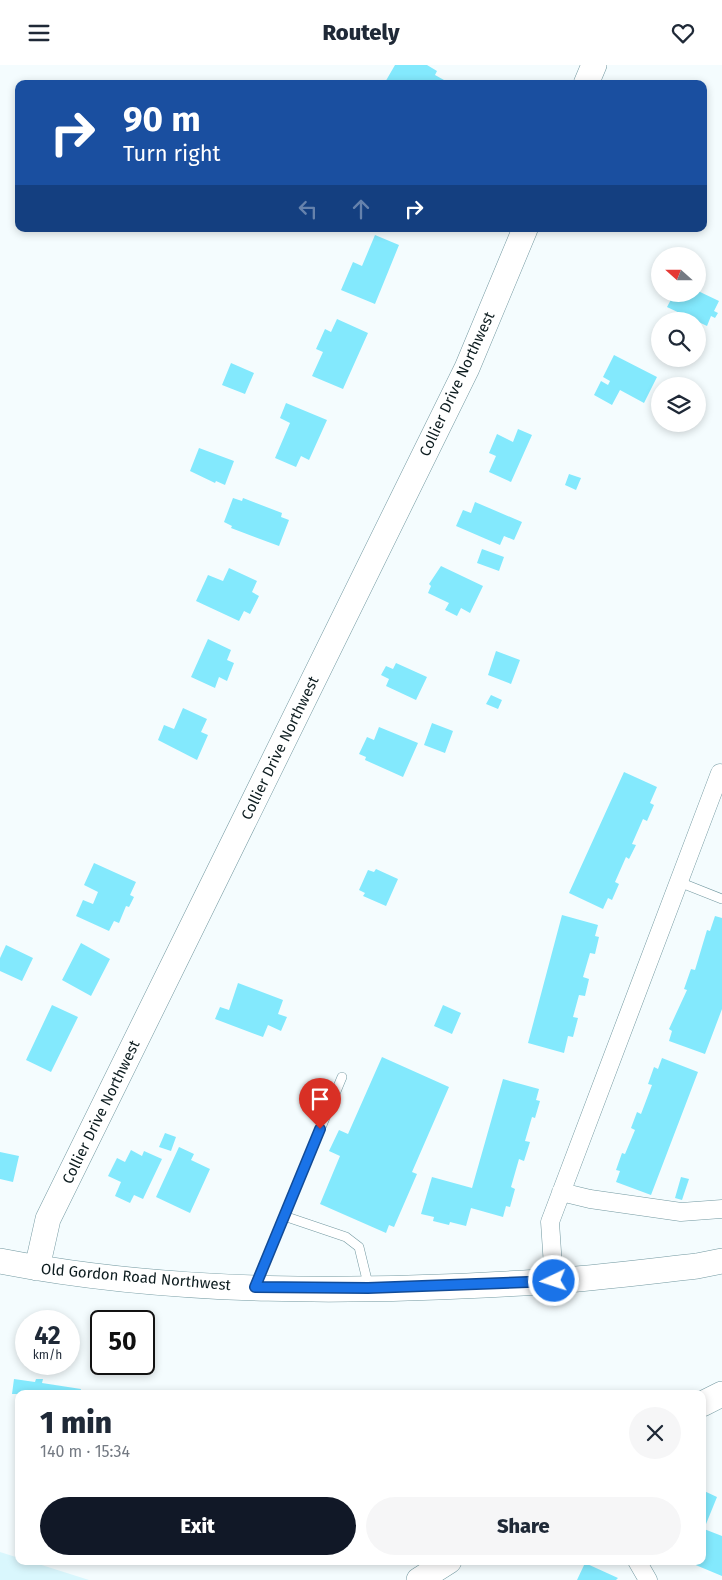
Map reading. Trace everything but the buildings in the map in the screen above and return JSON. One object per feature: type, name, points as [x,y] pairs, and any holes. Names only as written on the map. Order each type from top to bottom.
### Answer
[{"type":"main road","points":[[588,80],[594,65]]},
{"type":"main road","name":"Collier Drive Northwest","points":[[37,1268],[48,1219],[467,368],[524,232]]},
{"type":"main road","name":"Old Gordon Road Northwest","points":[[0,1261],[37,1268],[150,1281],[255,1287],[368,1288],[554,1281],[697,1266],[722,1261]]},
{"type":"main road","points":[[706,1402],[722,1394]]},
{"type":"main road","points":[[419,1580],[443,1565]]},
{"type":"street","points":[[554,1281],[550,1222],[720,773]]},
{"type":"street","points":[[561,1192],[590,1199],[681,1212],[722,1209]]},
{"type":"street","points":[[639,1565],[648,1580]]},
{"type":"lane","points":[[679,882],[722,899]]},
{"type":"lane","points":[[255,1287],[342,1077]]},
{"type":"lane","points":[[284,1216],[346,1237],[359,1247],[368,1288]]},
{"type":"shaded area","points":[[0,1552],[15,1557],[15,1565],[42,1565],[89,1580],[0,1580]]},
{"type":"route","points":[[320,1129],[255,1287],[368,1288],[554,1281]]}]
